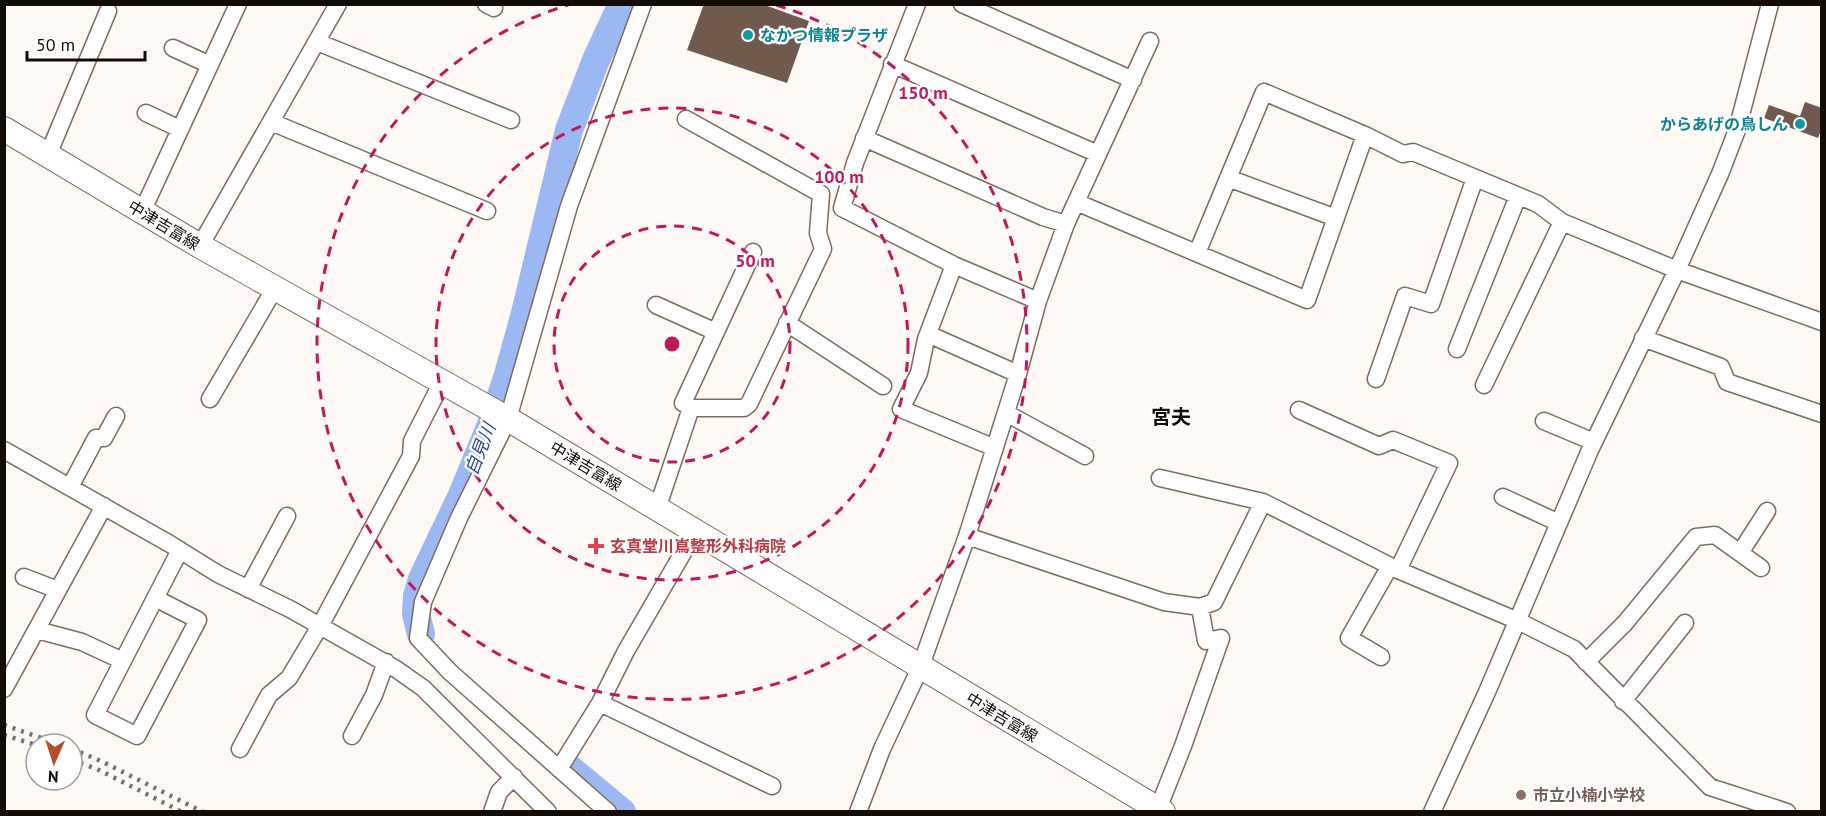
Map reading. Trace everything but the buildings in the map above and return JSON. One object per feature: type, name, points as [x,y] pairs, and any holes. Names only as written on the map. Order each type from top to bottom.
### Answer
[{"type":"main road","name":"中津吉富線","points":[[4,129],[200,246],[508,419],[1160,810]]},
{"type":"street","points":[[142,212],[238,4]]},
{"type":"street","points":[[200,246],[338,4]]},
{"type":"street","points":[[608,812],[459,680],[418,638],[423,602],[459,518],[508,419],[568,206],[643,4]]},
{"type":"street","points":[[917,4],[864,138],[842,208],[954,265],[1038,301]]},
{"type":"street","points":[[962,4],[1133,80]]},
{"type":"street","points":[[1432,812],[1518,621],[1594,442],[1677,270],[1720,174],[1737,130],[1770,4]]},
{"type":"street","points":[[48,155],[108,11]]},
{"type":"street","points":[[858,812],[882,749],[920,668],[967,536],[1018,374],[1038,301],[1066,224],[1150,41]]},
{"type":"street","points":[[317,42],[511,120]]},
{"type":"street","points":[[173,48],[210,65]]},
{"type":"street","points":[[892,64],[1098,154]]},
{"type":"street","points":[[1197,254],[1264,92],[1365,135],[1403,154],[1413,152],[1538,204],[1562,222],[1677,270],[1821,322]]},
{"type":"street","points":[[146,113],[180,129]]},
{"type":"street","points":[[686,119],[821,194],[818,232],[823,249],[749,404],[744,408],[691,408],[683,403],[753,252]]},
{"type":"street","points":[[271,122],[487,211]]},
{"type":"street","points":[[1076,202],[1307,300],[1365,135]]},
{"type":"street","points":[[864,138],[1042,217],[1066,224]]},
{"type":"street","points":[[1228,178],[1336,218]]},
{"type":"street","points":[[1376,380],[1405,296],[1431,304],[1475,178]]},
{"type":"street","points":[[1457,348],[1518,196]]},
{"type":"street","points":[[1484,385],[1562,222]]},
{"type":"street","points":[[954,265],[928,334],[919,373],[901,409],[995,448]]},
{"type":"street","points":[[210,399],[275,288]]},
{"type":"street","points":[[657,305],[716,332]]},
{"type":"street","points":[[788,323],[883,386]]},
{"type":"street","points":[[928,334],[1018,374]]},
{"type":"street","points":[[1643,338],[1720,367],[1727,382],[1821,414]]},
{"type":"street","points":[[240,749],[269,695],[289,678],[321,626],[411,456],[412,441],[442,382]]},
{"type":"street","points":[[657,509],[691,408]]},
{"type":"street","points":[[1299,410],[1379,446],[1393,440],[1449,463],[1394,568],[1349,638],[1381,657]]},
{"type":"street","points":[[1006,413],[1085,456]]},
{"type":"street","points":[[70,486],[96,438],[104,438],[116,416]]},
{"type":"street","points":[[1544,421],[1594,442]]},
{"type":"street","points":[[4,450],[70,486],[218,574],[321,626],[386,663],[423,688],[548,812]]},
{"type":"street","points":[[1160,478],[1263,502],[1394,568],[1518,621],[1574,649],[1710,787],[1787,812]]},
{"type":"street","points":[[1503,497],[1559,523]]},
{"type":"street","points":[[967,536],[1164,602],[1200,607],[1214,602],[1263,502]]},
{"type":"street","points":[[4,689],[104,506]]},
{"type":"street","points":[[1740,553],[1767,511]]},
{"type":"street","points":[[248,589],[287,516]]},
{"type":"street","points":[[559,769],[600,703],[626,651],[695,532]]},
{"type":"street","points":[[1586,662],[1625,623],[1696,537],[1715,535],[1761,568]]},
{"type":"street","points":[[155,598],[198,620],[137,736],[95,715],[155,598],[180,550]]},
{"type":"street","points":[[24,577],[58,590]]},
{"type":"street","points":[[1160,810],[1221,638],[1206,641],[1200,607]]},
{"type":"street","points":[[1623,700],[1685,623]]},
{"type":"street","points":[[37,630],[82,642],[123,661]]},
{"type":"street","points":[[352,736],[374,696],[386,663]]},
{"type":"street","points":[[600,703],[772,786]]},
{"type":"street","points":[[492,812],[499,792],[514,777]]},
{"type":"waterway","name":"自見川","points":[[421,634],[416,614],[417,596],[422,579],[462,495],[490,427],[507,378],[525,313],[569,130],[596,60],[622,4]]},
{"type":"waterway","name":"自見川","points":[[570,769],[622,812]]},
{"type":"railway","points":[[4,725],[24,732]]},
{"type":"railway","points":[[4,735],[24,741]]},
{"type":"railway","points":[[84,754],[203,812]]},
{"type":"railway","points":[[84,764],[182,812]]},
{"type":"place","name":"なかつ情報プラザ","points":[[748,35]]},
{"type":"place","name":"からあげの鳥しん","points":[[1800,124]]},
{"type":"place","name":"玄真堂川嶌整形外科病院","points":[[596,546]]},
{"type":"place","name":"市立小楠小学校","points":[[1521,795]]},
{"type":"district","name":"宮夫","points":[[1171,417]]}]
